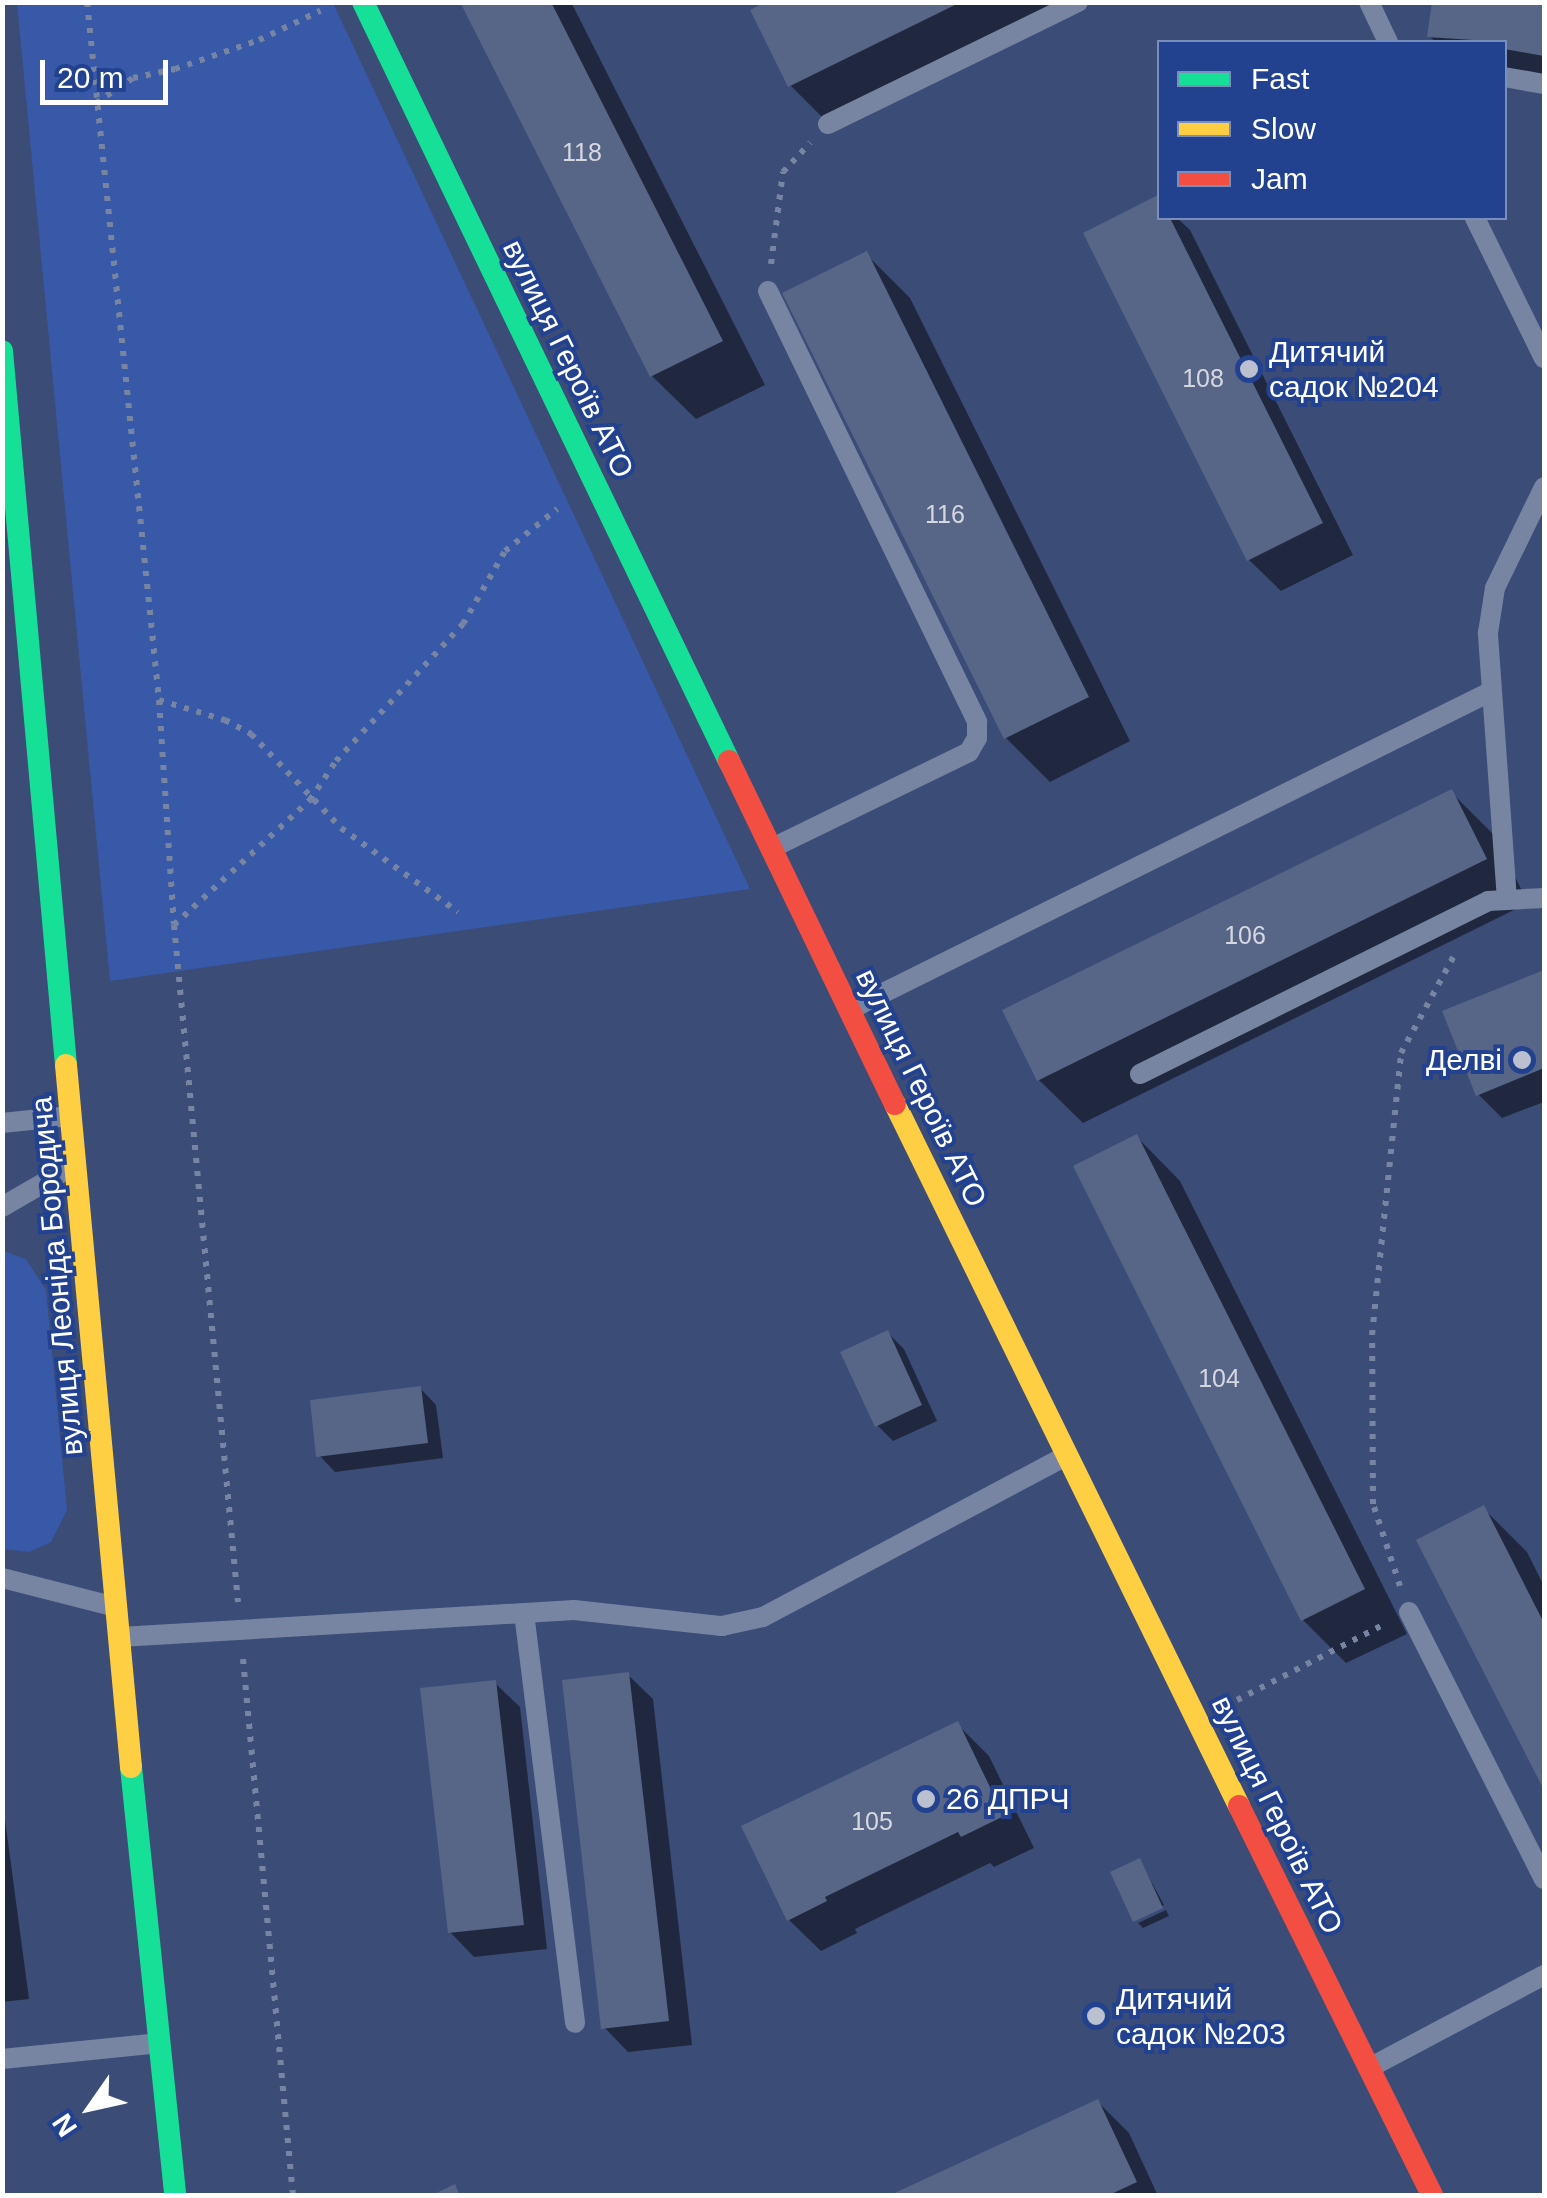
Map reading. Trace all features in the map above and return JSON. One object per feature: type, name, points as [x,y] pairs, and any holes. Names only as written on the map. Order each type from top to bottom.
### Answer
[{"type":"street","name":"вулиця Героїв АТО","points":[[362,2],[1065,1456],[1433,2196]]},
{"type":"street","name":"вулиця Леоніда Бородича","points":[[2,351],[14,580],[74,1116],[114,1606],[175,2196]]},
{"type":"lane","points":[[828,124],[1078,2]]},
{"type":"lane","points":[[1369,2],[1387,40]]},
{"type":"lane","points":[[1507,78],[1544,84]]},
{"type":"lane","points":[[1475,220],[1544,358]]},
{"type":"lane","points":[[768,291],[977,722],[976,738],[969,752],[772,848]]},
{"type":"lane","points":[[1507,900],[1488,633],[1495,588],[1544,487]]},
{"type":"lane","points":[[850,1010],[1490,692]]},
{"type":"lane","points":[[1140,1074],[1488,902],[1544,898]]},
{"type":"lane","points":[[2,1124],[74,1116]]},
{"type":"lane","points":[[2,1207],[78,1163]]},
{"type":"lane","points":[[118,1637],[574,1610],[722,1626],[763,1617],[1065,1456]]},
{"type":"lane","points":[[2,1578],[114,1606]]},
{"type":"lane","points":[[1409,1612],[1544,1879]]},
{"type":"lane","points":[[524,1613],[575,2024]]},
{"type":"lane","points":[[1370,2068],[1544,1975]]},
{"type":"lane","points":[[2,2059],[162,2043]]},
{"type":"path","points":[[87,2],[159,700],[174,925],[293,2196]]},
{"type":"path","points":[[96,103],[132,78],[174,69],[259,40],[327,8]]},
{"type":"path","points":[[768,291],[783,172],[828,124]]},
{"type":"path","points":[[174,925],[310,800],[336,761],[464,624],[504,551],[595,483]]},
{"type":"path","points":[[159,700],[225,720],[251,734],[310,800],[341,828],[458,912]]},
{"type":"path","points":[[1197,1720],[1409,1612],[1373,1504],[1372,1335],[1401,1052],[1458,948]]},
{"type":"shaded area","points":[[17,3],[333,3],[750,889],[110,981]]},
{"type":"shaded area","points":[[3,1251],[26,1259],[46,1290],[67,1510],[51,1542],[29,1552],[3,1549]]},
{"type":"building","points":[[460,2],[551,2],[723,341],[650,377]]},
{"type":"building","points":[[765,2],[961,2],[788,87],[750,10]]},
{"type":"building","points":[[1432,2],[1544,2],[1544,56],[1507,50],[1507,40],[1427,37]]},
{"type":"building","points":[[1157,196],[1157,220],[1171,220],[1323,523],[1247,561],[1083,233]]},
{"type":"building","points":[[867,251],[1089,697],[1004,739],[782,293]]},
{"type":"building","points":[[1452,789],[1487,859],[1037,1081],[1002,1010]]},
{"type":"building","points":[[1544,970],[1544,1068],[1476,1096],[1442,1011]]},
{"type":"building","points":[[1137,1134],[1365,1589],[1301,1621],[1073,1166]]},
{"type":"building","points":[[888,1330],[922,1405],[875,1427],[840,1352]]},
{"type":"building","points":[[421,1386],[428,1443],[316,1457],[310,1400]]},
{"type":"building","points":[[1484,1505],[1544,1623],[1544,1790],[1416,1540]]},
{"type":"building","points":[[629,1672],[669,2021],[601,2029],[562,1680]]},
{"type":"building","points":[[496,1680],[524,1925],[448,1933],[420,1688]]},
{"type":"building","points":[[958,1721],[1004,1816],[961,1837],[958,1832],[825,1897],[827,1901],[787,1921],[741,1826]]},
{"type":"building","points":[[1140,1858],[1163,1908],[1133,1922],[1110,1872]]},
{"type":"building","points":[[1098,2099],[1137,2182],[1107,2196],[888,2196]]},
{"type":"building","points":[[455,2184],[460,2196],[430,2196]]},
{"type":"traffic: fast","points":[[363,2],[729,761]]},
{"type":"traffic: fast","points":[[2,351],[66,1065]]},
{"type":"traffic: fast","points":[[131,1767],[175,2196]]},
{"type":"traffic: slow","points":[[66,1065],[131,1767]]},
{"type":"traffic: slow","points":[[895,1104],[1239,1806]]},
{"type":"traffic: jam","points":[[729,761],[895,1104]]},
{"type":"traffic: jam","points":[[1239,1806],[1433,2196]]},
{"type":"place","name":"Дитячий садок №204","points":[[1249,369]]},
{"type":"place","name":"Делві","points":[[1522,1060]]},
{"type":"place","name":"26 ДПРЧ","points":[[926,1799]]},
{"type":"place","name":"Дитячий садок №203","points":[[1096,2016]]}]
